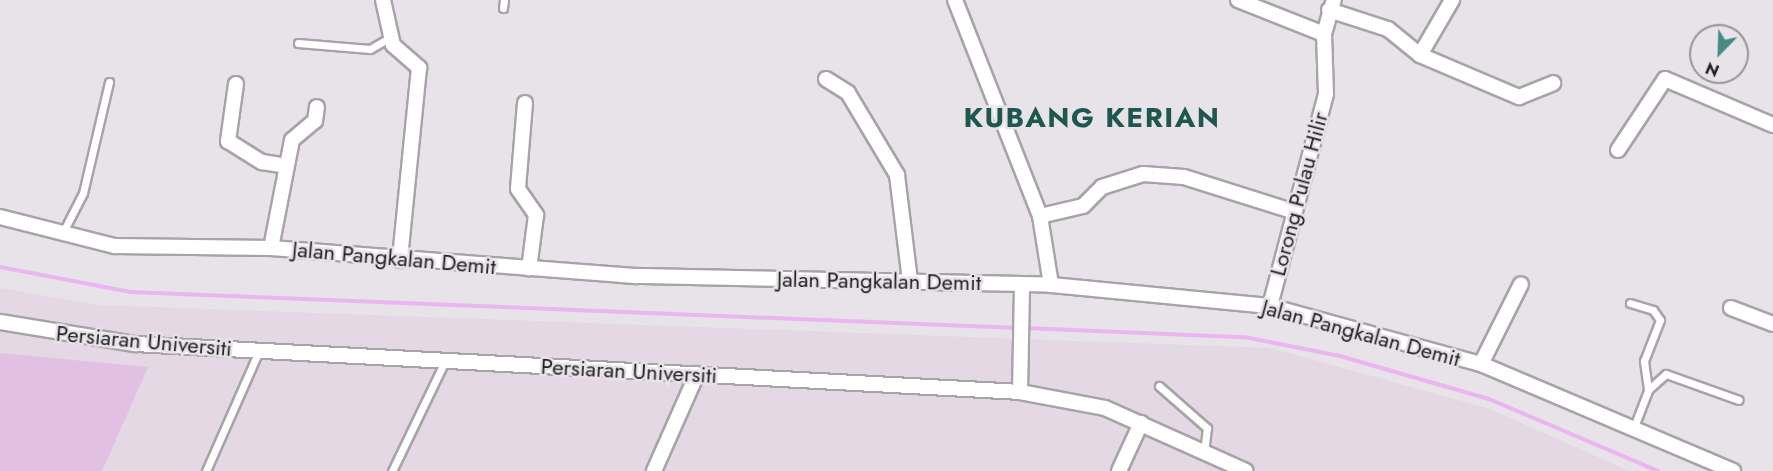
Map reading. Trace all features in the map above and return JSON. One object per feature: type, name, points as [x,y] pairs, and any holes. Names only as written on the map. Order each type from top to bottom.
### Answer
[{"type":"street","points":[[383,0],[390,38],[419,68],[400,260]]},
{"type":"street","points":[[1238,0],[1324,34]]},
{"type":"street","points":[[1420,55],[1452,0]]},
{"type":"street","points":[[960,1],[1040,216],[1052,285]]},
{"type":"street","name":"Lorong Pulau Hilir","points":[[1270,306],[1326,94],[1324,34],[1332,5],[1388,29],[1420,55],[1519,97],[1552,83]]},
{"type":"street","points":[[1618,150],[1665,78],[1773,125]]},
{"type":"street","points":[[826,79],[853,100],[897,176],[910,281]]},
{"type":"street","points":[[236,84],[228,141],[262,162],[286,166]]},
{"type":"street","points":[[525,104],[518,189],[536,215],[529,268]]},
{"type":"street","points":[[272,248],[286,166],[294,135],[311,125],[317,107]]},
{"type":"street","points":[[1040,216],[1083,206],[1101,187],[1143,174],[1184,177],[1295,212]]},
{"type":"street","name":"Jalan Pangkalan Demit","points":[[0,217],[115,246],[272,248],[400,260],[529,268],[1052,285],[1270,306],[1481,364],[1634,427],[1733,471]]},
{"type":"street","points":[[1481,364],[1521,284]]},
{"type":"street","points":[[1020,392],[1022,285]]},
{"type":"street","points":[[1731,308],[1773,324]]},
{"type":"street","name":"Persiaran Universiti","points":[[0,322],[135,344],[1020,392],[1078,401],[1141,423],[1246,471]]},
{"type":"street","points":[[654,471],[697,374]]},
{"type":"street","points":[[1119,471],[1141,423]]},
{"type":"lane","points":[[298,43],[370,49],[390,38]]},
{"type":"lane","points":[[62,234],[83,193],[109,82]]},
{"type":"lane","points":[[1630,303],[1653,310],[1660,320],[1644,361],[1648,390]]},
{"type":"lane","points":[[206,471],[259,351]]},
{"type":"lane","points":[[392,471],[445,361]]},
{"type":"lane","points":[[1634,427],[1648,390],[1666,374],[1739,400]]},
{"type":"lane","points":[[1159,386],[1207,428],[1204,452]]},
{"type":"shaded area","points":[[0,288],[99,305],[1271,348],[1490,409],[1629,471],[0,471]]},
{"type":"shaded area","points":[[0,353],[148,367],[102,471],[0,471]]},
{"type":"waterway","points":[[0,267],[131,292],[1018,328]]},
{"type":"waterway","points":[[1025,328],[1244,337],[1340,356],[1489,399],[1658,471]]},
{"type":"district","name":"KUBANG KERIAN","points":[[1092,118]]}]
